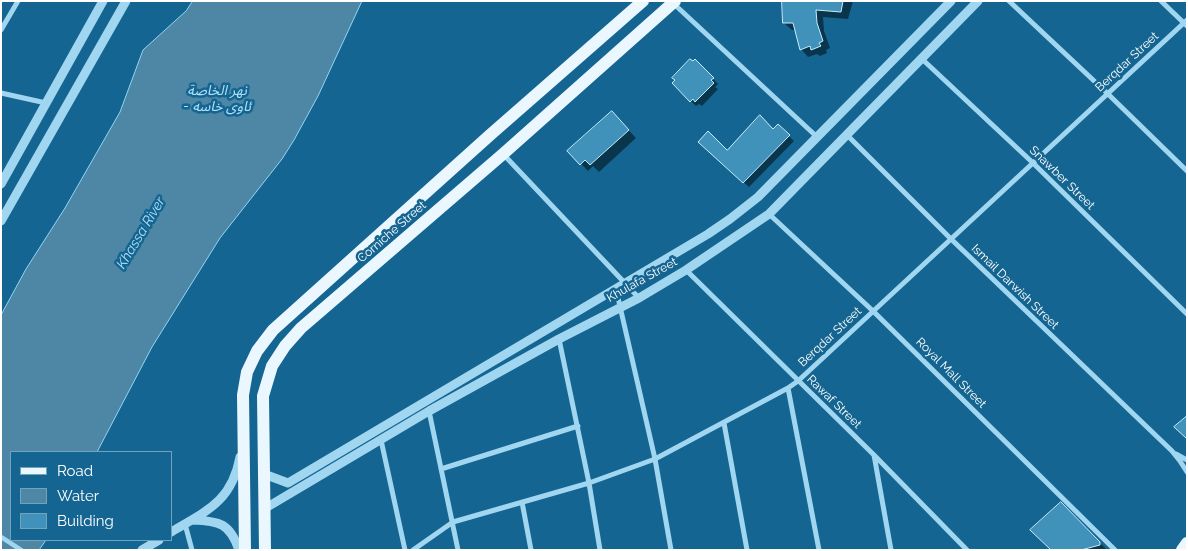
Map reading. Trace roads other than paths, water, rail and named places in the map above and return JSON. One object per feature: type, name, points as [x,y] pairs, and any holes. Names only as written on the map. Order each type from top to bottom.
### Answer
[{"type":"main road","name":"Corniche Street","points":[[245,550],[243,394],[247,372],[258,351],[273,330],[643,1]]},
{"type":"main road","name":"Corniche Street","points":[[265,550],[263,396],[272,366],[285,346],[301,328],[503,154],[674,2]]},
{"type":"main road","points":[[342,268],[355,282]]},
{"type":"street","points":[[1,30],[18,1]]},
{"type":"street","points":[[1,184],[103,1]]},
{"type":"street","points":[[1,221],[126,1]]},
{"type":"street","points":[[264,474],[288,483],[730,220],[758,196],[951,1]]},
{"type":"street","name":"Khulafa Street","points":[[264,510],[429,411],[559,338],[639,298],[686,270],[768,214],[978,1]]},
{"type":"street","points":[[1009,1],[1187,171]]},
{"type":"street","points":[[1161,1],[1186,23]]},
{"type":"street","points":[[674,2],[816,136]]},
{"type":"street","name":"Berqdar Street","points":[[413,550],[453,522],[589,483],[655,459],[788,388],[798,381],[1032,162],[1186,23]]},
{"type":"street","name":"Snawber Street","points":[[922,59],[1032,162],[1187,314]]},
{"type":"street","points":[[1,94],[46,103]]},
{"type":"street","name":"Ismail Darwish Street","points":[[847,134],[950,238],[1172,452],[1187,472]]},
{"type":"street","points":[[503,154],[639,298]]},
{"type":"street","name":"Royal Mall Street","points":[[768,214],[873,311],[1115,550]]},
{"type":"street","name":"Rawaf Street","points":[[686,270],[874,455],[967,550]]},
{"type":"street","points":[[616,289],[655,459],[671,550]]},
{"type":"street","points":[[559,338],[578,426],[600,550]]},
{"type":"street","points":[[788,388],[819,550]]},
{"type":"street","points":[[429,411],[458,550]]},
{"type":"street","points":[[724,423],[747,550]]},
{"type":"street","points":[[441,469],[578,426]]},
{"type":"street","points":[[172,531],[218,502],[229,488],[236,474],[243,439]]},
{"type":"street","points":[[381,440],[405,550]]},
{"type":"street","name":"Ismail Darwish Street","points":[[1172,452],[1187,460]]},
{"type":"street","points":[[874,455],[891,550]]},
{"type":"street","points":[[522,502],[530,550]]},
{"type":"street","points":[[189,522],[211,520],[221,524],[234,536],[239,550]]},
{"type":"street","points":[[189,522],[192,550]]},
{"type":"street","points":[[1,537],[21,550]]},
{"type":"street","points":[[142,550],[157,541]]},
{"type":"water","name":"نهر الخاصة - ئاوی خاسە","points":[[193,1],[362,1],[318,96],[294,140],[282,159],[220,238],[152,347],[98,451],[10,451],[10,541],[45,541],[39,550],[1,550],[1,315],[26,269],[65,208],[120,112],[143,50],[186,11]]},
{"type":"water label","name":"Khassa River","points":[[141,233]]}]
